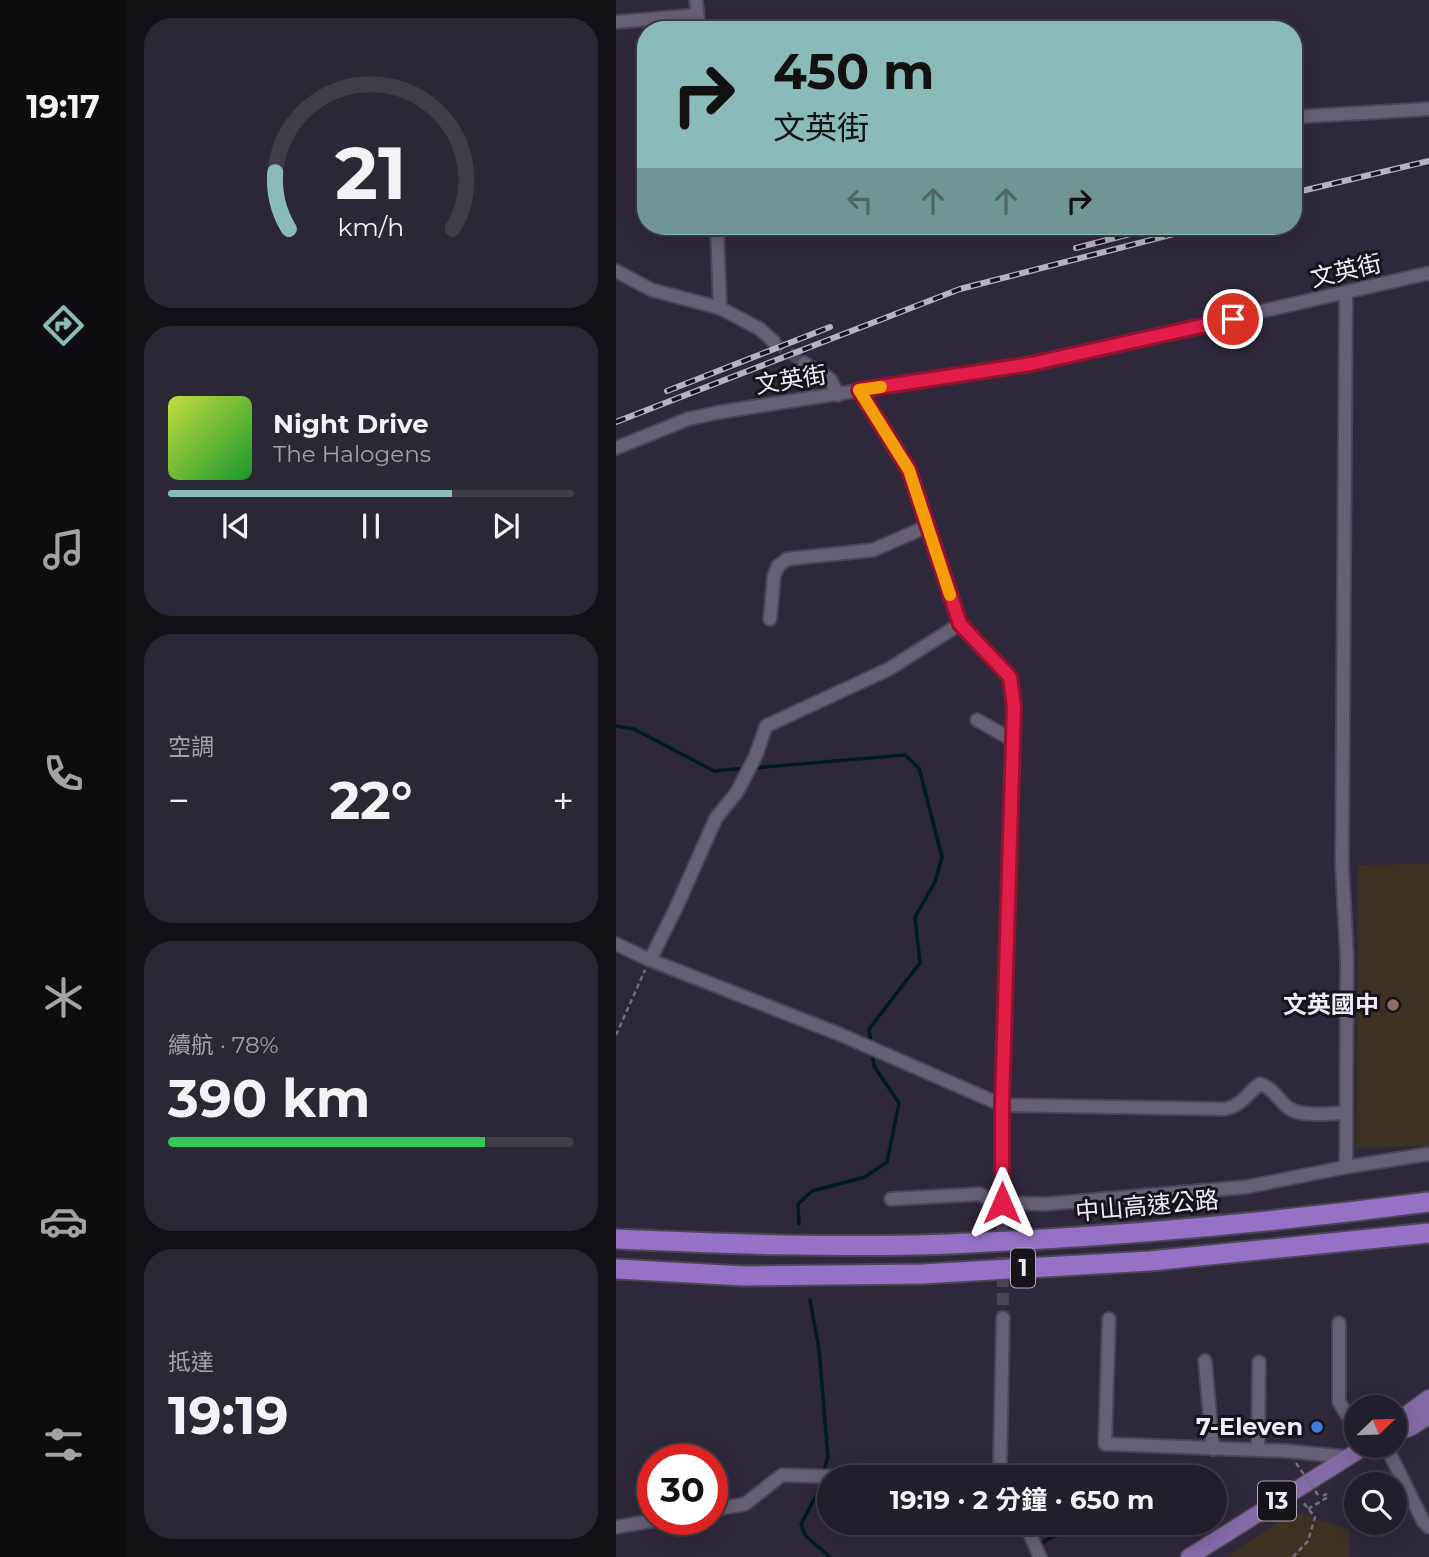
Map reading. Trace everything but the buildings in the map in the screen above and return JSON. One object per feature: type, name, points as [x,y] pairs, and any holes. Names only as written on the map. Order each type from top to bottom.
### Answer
[{"type":"highway","name":"中山高速公路","points":[[616,1239],[746,1244],[947,1244],[1148,1232],[1429,1202]]},
{"type":"highway","name":"1","points":[[616,1269],[744,1276],[922,1274],[1150,1261],[1429,1233]]},
{"type":"main road","points":[[1407,1414],[1429,1398]]},
{"type":"main road","points":[[1407,1429],[1429,1416]]},
{"type":"main road","name":"13","points":[[1189,1557],[1209,1550],[1294,1490],[1345,1458]]},
{"type":"street","points":[[696,0],[698,21]]},
{"type":"street","points":[[616,22],[697,15]]},
{"type":"street","points":[[1302,116],[1429,109]]},
{"type":"street","points":[[717,235],[719,308]]},
{"type":"street","points":[[616,271],[652,290],[719,308],[760,329],[775,342]]},
{"type":"street","name":"文英街","points":[[616,448],[688,419],[1031,364],[1429,273]]},
{"type":"street","points":[[1346,292],[1342,866],[1347,958],[1346,1167]]},
{"type":"street","points":[[804,363],[830,379],[838,395]]},
{"type":"street","points":[[859,390],[909,470],[960,624],[1010,677],[1014,706],[1002,1105],[1002,1203]]},
{"type":"street","points":[[770,619],[774,576],[778,566],[787,559],[873,550],[926,527]]},
{"type":"street","points":[[650,960],[716,818],[737,792],[750,768],[766,726],[889,669],[960,624]]},
{"type":"street","points":[[977,720],[1013,740]]},
{"type":"street","points":[[616,944],[871,1048],[1002,1105],[1225,1110],[1238,1106],[1248,1093],[1260,1084],[1269,1086],[1290,1108],[1301,1112],[1346,1113]]},
{"type":"street","points":[[891,1199],[980,1194],[991,1201],[1002,1203],[1045,1204],[1246,1187],[1429,1154]]},
{"type":"street","points":[[1000,1465],[1003,1318]]},
{"type":"street","points":[[1109,1319],[1105,1444],[1258,1450],[1344,1457]]},
{"type":"street","points":[[1339,1323],[1339,1402],[1344,1410]]},
{"type":"street","points":[[1205,1361],[1213,1449]]},
{"type":"street","points":[[1258,1450],[1259,1362]]},
{"type":"street","points":[[1392,1458],[1423,1521],[1429,1527]]},
{"type":"street","points":[[728,1507],[745,1504],[782,1475],[817,1476]]},
{"type":"street","points":[[616,1527],[637,1523]]},
{"type":"street","points":[[1031,1535],[1038,1552]]},
{"type":"path","points":[[616,1035],[650,960]]},
{"type":"path","points":[[1296,1463],[1320,1498],[1326,1494],[1328,1497],[1308,1509]]},
{"type":"path","points":[[1293,1557],[1308,1541],[1315,1517],[1294,1490]]},
{"type":"shaded area","name":"文英國中","points":[[1429,864],[1429,1146],[1356,1148],[1358,865]]},
{"type":"shaded area","points":[[1294,1512],[1344,1527],[1344,1535],[1349,1535],[1350,1557],[1226,1557]]},
{"type":"waterway","points":[[616,726],[634,729],[714,771],[746,768]]},
{"type":"waterway","points":[[754,768],[905,755],[919,768],[942,857],[935,882],[915,917],[920,963],[869,1029],[871,1045]]},
{"type":"waterway","points":[[799,1224],[798,1204],[812,1191],[865,1177],[887,1162],[899,1103],[874,1066],[872,1052]]},
{"type":"waterway","points":[[810,1300],[819,1349],[828,1457],[826,1465]]},
{"type":"waterway","points":[[817,1494],[801,1524],[805,1535],[830,1557]]},
{"type":"waterway","points":[[1040,1546],[1058,1535]]},
{"type":"tunnel","points":[[774,342],[804,363]]},
{"type":"tunnel","points":[[1002,1203],[1003,1318]]},
{"type":"railway","points":[[1302,191],[1429,161]]},
{"type":"railway","points":[[1076,248],[1126,235]]},
{"type":"railway","points":[[616,422],[960,289],[1170,235]]},
{"type":"railway","points":[[667,391],[830,327]]},
{"type":"slow traffic","points":[[881,387],[859,390],[909,470],[950,595]]},
{"type":"place","name":"文英國中","points":[[1393,1005]]},
{"type":"place","name":"7-Eleven","points":[[1317,1427]]},
{"type":"route","points":[[1002,1203],[1002,1105],[1014,706],[1010,677],[960,624],[909,470],[859,390],[1031,364],[1233,319]]}]
